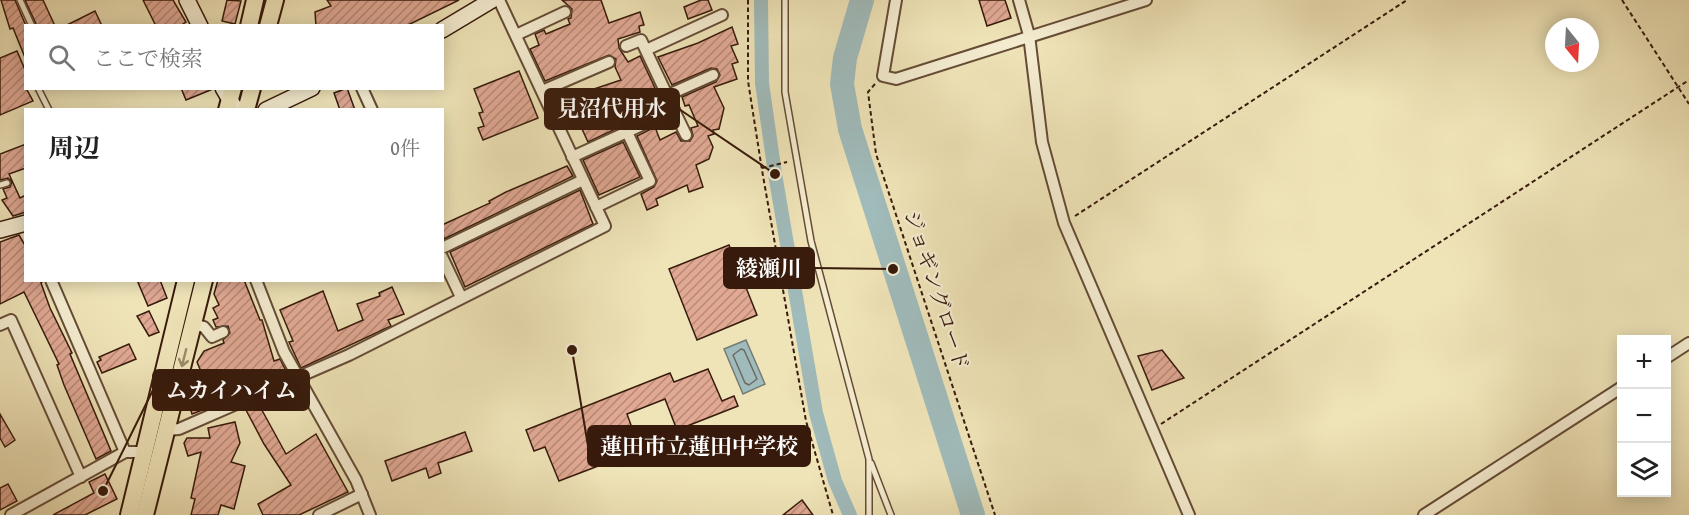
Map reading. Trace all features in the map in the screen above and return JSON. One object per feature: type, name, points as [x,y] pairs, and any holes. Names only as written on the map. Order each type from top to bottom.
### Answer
[{"type":"main road","points":[[187,0],[197,24]]},
{"type":"main road","points":[[249,24],[255,0]]},
{"type":"main road","points":[[269,24],[275,0]]},
{"type":"main road","points":[[444,29],[492,0]]},
{"type":"main road","points":[[247,108],[251,90]]},
{"type":"main road","points":[[271,108],[308,90]]},
{"type":"main road","points":[[0,230],[24,224]]},
{"type":"main road","points":[[129,515],[186,282]]},
{"type":"main road","points":[[146,515],[204,282]]},
{"type":"street","points":[[166,430],[179,429],[349,355],[460,297],[605,226],[499,0]]},
{"type":"street","points":[[896,0],[883,76],[896,79],[1029,35],[1146,0]]},
{"type":"street","points":[[1018,0],[1029,35],[1042,142],[1064,223],[1188,515]]},
{"type":"street","points":[[516,35],[565,12]]},
{"type":"street","points":[[646,50],[722,15]]},
{"type":"street","points":[[626,46],[641,40],[686,135]]},
{"type":"street","points":[[542,92],[609,62]]},
{"type":"street","points":[[668,95],[713,75]]},
{"type":"street","points":[[363,90],[371,108]]},
{"type":"street","points":[[572,157],[674,110]]},
{"type":"street","points":[[596,207],[650,181],[627,132]]},
{"type":"street","points":[[444,247],[583,180]]},
{"type":"street","points":[[444,261],[460,297]]},
{"type":"street","points":[[52,282],[125,452]]},
{"type":"street","points":[[257,282],[276,333],[297,378],[362,494],[370,515]]},
{"type":"street","points":[[0,325],[11,320],[81,477]]},
{"type":"street","points":[[193,324],[204,327],[212,337],[222,332]]},
{"type":"street","points":[[1671,355],[1689,343]]},
{"type":"street","points":[[1424,515],[1619,389]]},
{"type":"street","points":[[11,515],[125,452],[144,452]]},
{"type":"street","points":[[319,515],[362,494]]},
{"type":"lane","points":[[20,0],[31,24]]},
{"type":"lane","points":[[784,0],[785,92],[812,241],[869,459],[891,515]]},
{"type":"lane","points":[[39,90],[48,108]]},
{"type":"lane","points":[[0,185],[7,183]]},
{"type":"lane","points":[[869,459],[869,515]]},
{"type":"path","points":[[748,0],[748,81],[806,421],[833,515]]},
{"type":"path","points":[[1064,223],[1407,0]]},
{"type":"path","points":[[1622,0],[1689,104]]},
{"type":"path","name":"ジョギングロード","points":[[883,76],[868,92],[876,154],[995,515]]},
{"type":"path","points":[[1151,430],[1689,80]]},
{"type":"path","points":[[763,167],[786,163]]},
{"type":"water","points":[[746,340],[765,384],[743,394],[724,349]]},
{"type":"building","points":[[1,0],[15,0],[25,24],[24,55],[13,28],[10,29]]},
{"type":"building","points":[[25,0],[43,0],[54,24],[36,24]]},
{"type":"building","points":[[143,0],[173,0],[186,22],[183,24],[155,24]]},
{"type":"building","points":[[227,0],[241,1],[235,24],[222,21]]},
{"type":"building","points":[[327,0],[459,0],[410,24],[316,24],[315,12],[331,6]]},
{"type":"building","points":[[562,0],[601,0],[609,23],[640,12],[644,25],[639,26],[640,32],[618,39],[619,48],[628,62],[640,56],[655,88],[649,90],[658,109],[588,142],[576,116],[564,120],[555,102],[621,80],[615,67],[616,59],[609,55],[545,81],[530,49],[539,45],[535,34],[544,30],[546,34],[570,24],[568,19],[571,18],[572,9]]},
{"type":"building","points":[[701,0],[708,0],[712,10],[688,19],[684,7]]},
{"type":"building","points":[[979,0],[1005,0],[1011,18],[987,26]]},
{"type":"building","points":[[95,11],[101,24],[69,24]]},
{"type":"building","points":[[732,27],[738,44],[731,46],[738,62],[732,64],[737,79],[714,87],[724,108],[719,129],[713,130],[714,134],[708,136],[713,147],[709,159],[696,165],[703,187],[689,192],[687,185],[656,199],[658,205],[647,210],[641,194],[654,187],[657,181],[637,136],[655,127],[660,140],[676,132],[681,141],[690,141],[693,136],[691,128],[698,126],[689,105],[685,106],[682,97],[716,82],[720,75],[717,69],[711,68],[672,85],[658,57],[698,43]]},
{"type":"building","points":[[17,51],[24,67],[24,90],[27,90],[33,101],[0,115],[0,58]]},
{"type":"building","points":[[519,71],[538,118],[483,140],[478,128],[484,126],[479,113],[483,112],[474,89]]},
{"type":"building","points":[[182,90],[211,90],[186,100]]},
{"type":"building","points":[[348,90],[354,108],[339,108],[334,93]]},
{"type":"building","points":[[623,142],[640,177],[599,195],[583,160]]},
{"type":"building","points":[[24,145],[24,169],[9,174],[20,198],[24,196],[24,213],[13,216],[2,200],[7,198],[3,189],[10,187],[12,182],[8,178],[0,180],[0,154]]},
{"type":"building","points":[[567,166],[573,176],[444,239],[444,224],[490,203],[489,201]]},
{"type":"building","points":[[580,190],[593,224],[465,287],[450,252]]},
{"type":"building","points":[[19,235],[24,244],[24,282],[42,282],[50,308],[72,353],[70,354],[111,451],[96,459],[64,385],[57,365],[59,364],[24,292],[0,304],[0,242]]},
{"type":"building","points":[[729,245],[757,315],[697,340],[669,269]]},
{"type":"building","points":[[138,282],[161,282],[167,298],[148,306]]},
{"type":"building","points":[[217,282],[245,282],[260,320],[262,320],[274,361],[280,359],[287,373],[256,387],[251,376],[230,383],[225,374],[223,375],[226,384],[223,385],[225,391],[212,397],[197,362],[204,351],[224,343],[223,340],[230,333],[228,326],[216,327],[213,320],[218,318],[213,308],[219,305],[214,294]]},
{"type":"building","points":[[392,287],[404,314],[388,320],[391,326],[301,368],[289,342],[293,341],[280,310],[323,291],[338,331],[363,320],[357,304],[380,296],[379,293]]},
{"type":"building","points":[[149,311],[159,332],[149,336],[137,316]]},
{"type":"building","points":[[129,344],[136,359],[102,373],[97,362],[101,360],[99,357]]},
{"type":"building","points":[[1162,350],[1184,378],[1152,390],[1138,356]]},
{"type":"building","points":[[708,369],[722,401],[734,396],[738,406],[677,430],[665,399],[627,414],[640,450],[559,481],[545,447],[534,451],[526,430],[670,373],[674,382]]},
{"type":"building","points":[[205,395],[210,407],[192,414],[188,401]]},
{"type":"building","points":[[258,403],[286,454],[316,434],[348,492],[299,515],[263,515],[258,504],[291,485],[264,444],[246,410]]},
{"type":"building","points":[[0,414],[15,440],[5,447],[0,438]]},
{"type":"building","points":[[235,422],[240,443],[231,462],[245,466],[234,509],[221,505],[218,515],[191,515],[195,499],[191,498],[201,452],[188,456],[184,443],[187,438],[210,438],[208,428]]},
{"type":"building","points":[[465,432],[472,451],[438,463],[441,473],[429,478],[426,468],[392,481],[385,461]]},
{"type":"building","points":[[105,474],[117,499],[85,515],[53,515],[94,493],[89,482]]},
{"type":"building","points":[[8,484],[17,501],[0,510],[0,488]]},
{"type":"building","points":[[802,500],[813,515],[783,515]]},
{"type":"waterway","points":[[761,0],[762,83],[775,174],[816,413],[835,481],[850,515]]},
{"type":"waterway","points":[[862,0],[845,58],[842,84],[850,129],[973,515]]},
{"type":"place","name":"見沼代用水","points":[[775,174]]},
{"type":"place","name":"綾瀬川","points":[[893,269]]},
{"type":"place","name":"蓮田市立蓮田中学校","points":[[572,350]]},
{"type":"place","name":"ムカイハイム","points":[[103,491]]}]
